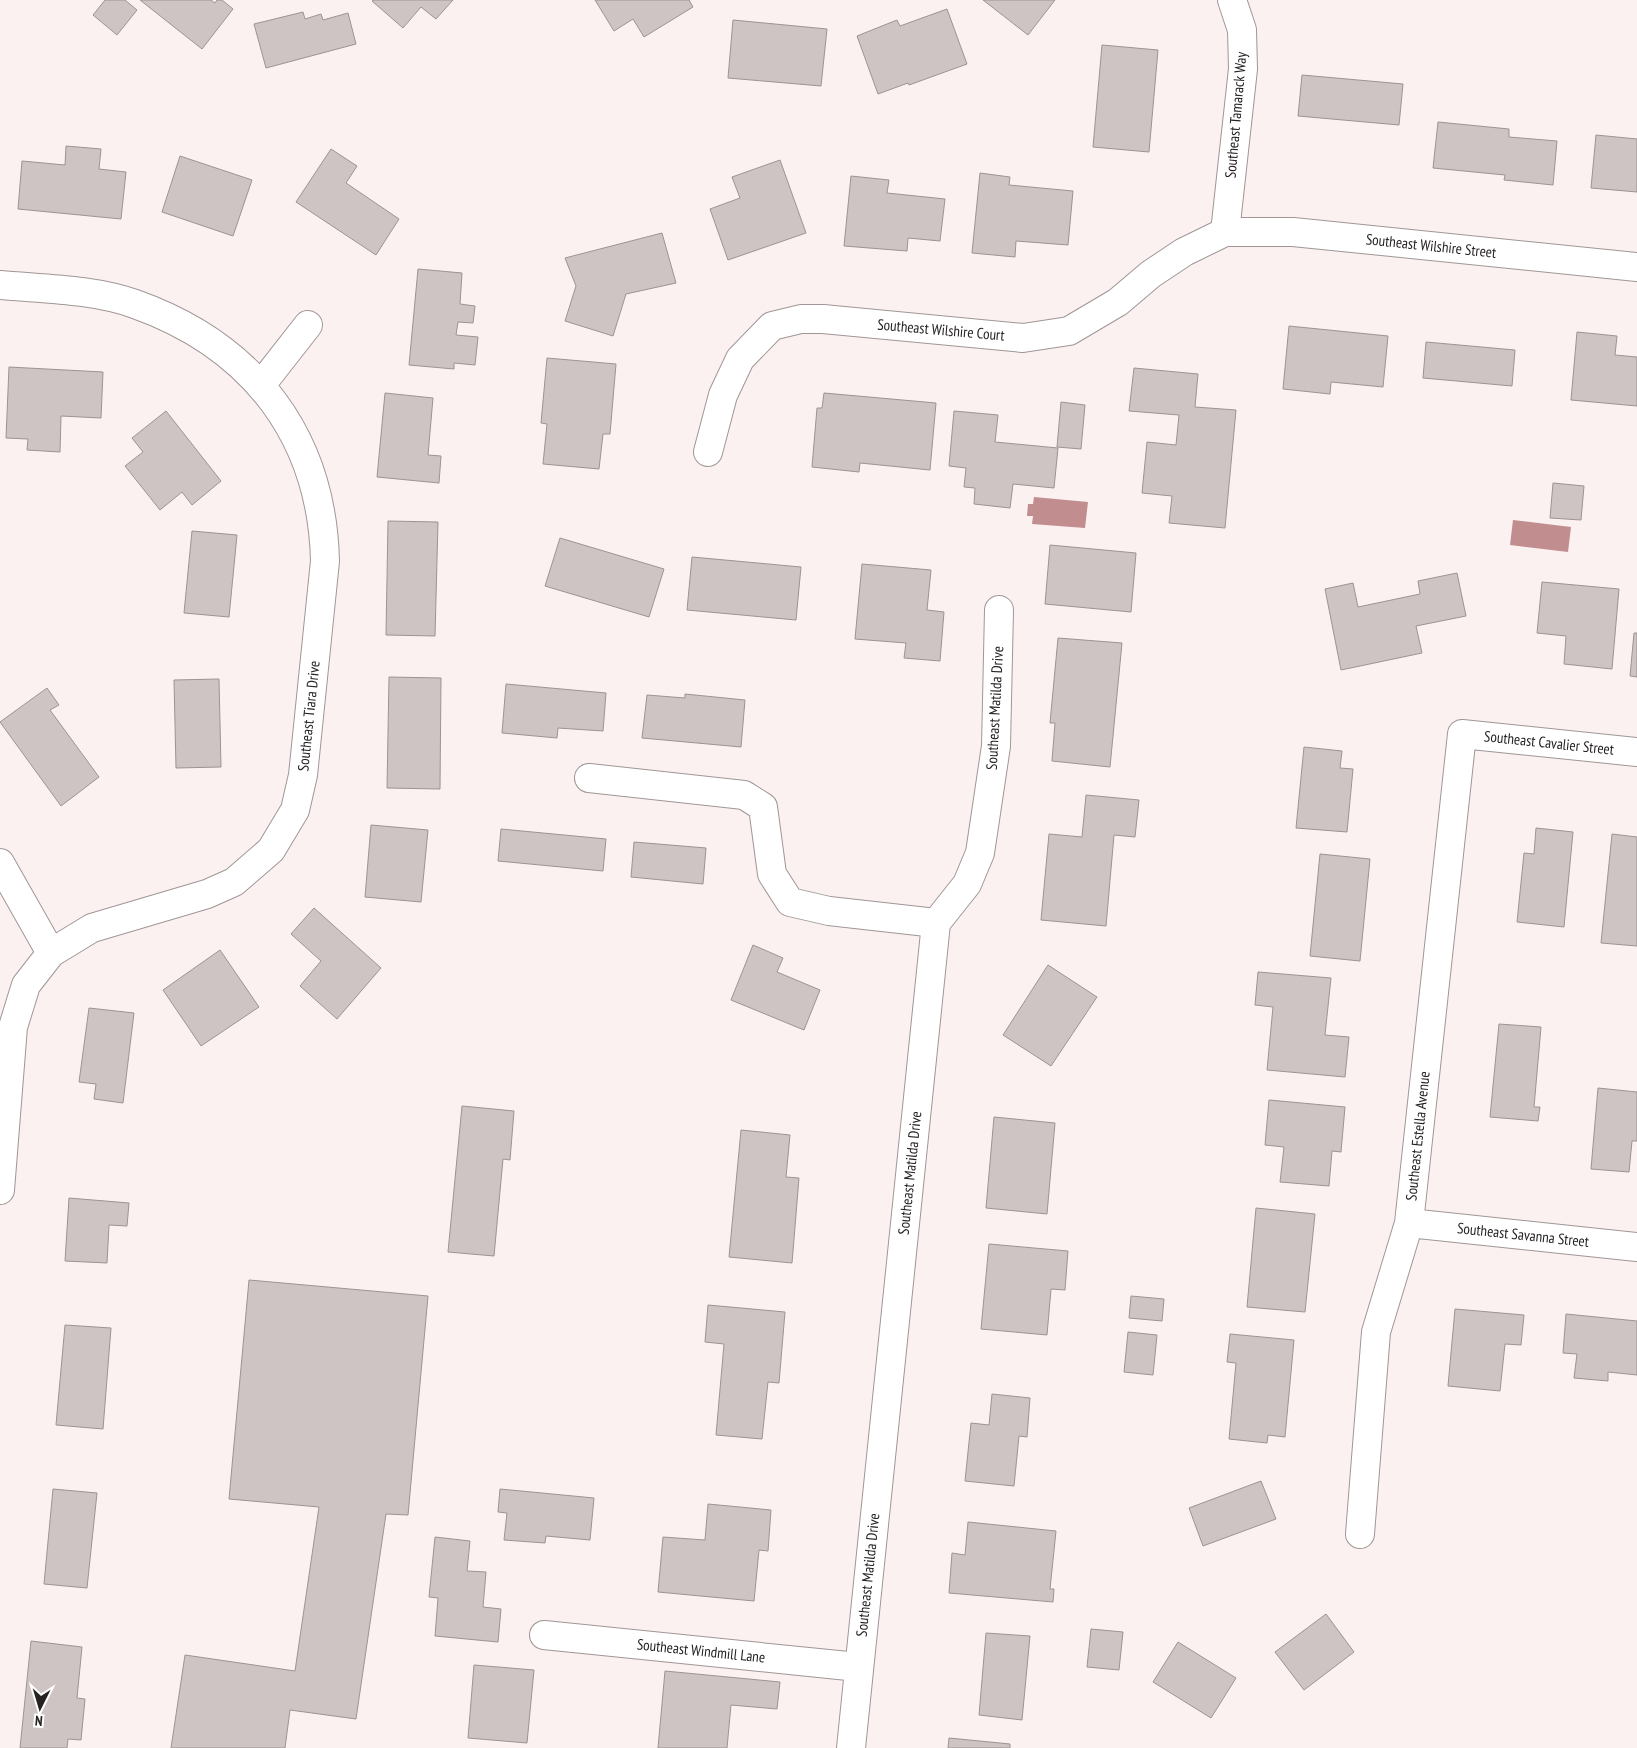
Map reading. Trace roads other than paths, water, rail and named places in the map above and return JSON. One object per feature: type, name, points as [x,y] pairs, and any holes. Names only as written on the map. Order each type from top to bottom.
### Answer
[{"type":"street","name":"Southeast Tamarack Way","points":[[1225,232],[1243,69],[1242,30],[1232,0]]},
{"type":"street","name":"Southeast Wilshire Street","points":[[1225,232],[1292,232],[1637,267]]},
{"type":"street","name":"Southeast Wilshire Court","points":[[708,452],[723,395],[740,358],[772,326],[801,319],[823,319],[1023,338],[1069,331],[1118,302],[1151,274],[1184,252],[1225,232]]},
{"type":"street","name":"Southeast Tiara Drive","points":[[0,285],[86,292],[135,303],[203,337],[235,360],[261,385],[288,421],[306,456],[318,494],[325,534],[325,561],[303,775],[295,810],[271,850],[234,882],[207,894],[92,928],[51,953],[26,985],[13,1027],[0,1190]]},
{"type":"street","points":[[261,385],[308,325]]},
{"type":"street","name":"Southeast Matilda Drive","points":[[851,1748],[936,923],[967,884],[980,853],[996,746],[999,610]]},
{"type":"street","name":"Southeast Cavalier Street","points":[[1462,734],[1637,752]]},
{"type":"street","name":"Southeast Estella Avenue","points":[[1360,1534],[1376,1332],[1409,1224],[1462,734]]},
{"type":"street","points":[[589,778],[744,795],[763,807],[772,874],[790,902],[829,910],[936,923]]},
{"type":"street","points":[[0,863],[51,953]]},
{"type":"street","name":"Southeast Savanna Street","points":[[1409,1224],[1637,1247]]},
{"type":"street","name":"Southeast Windmill Lane","points":[[544,1635],[858,1667]]}]
